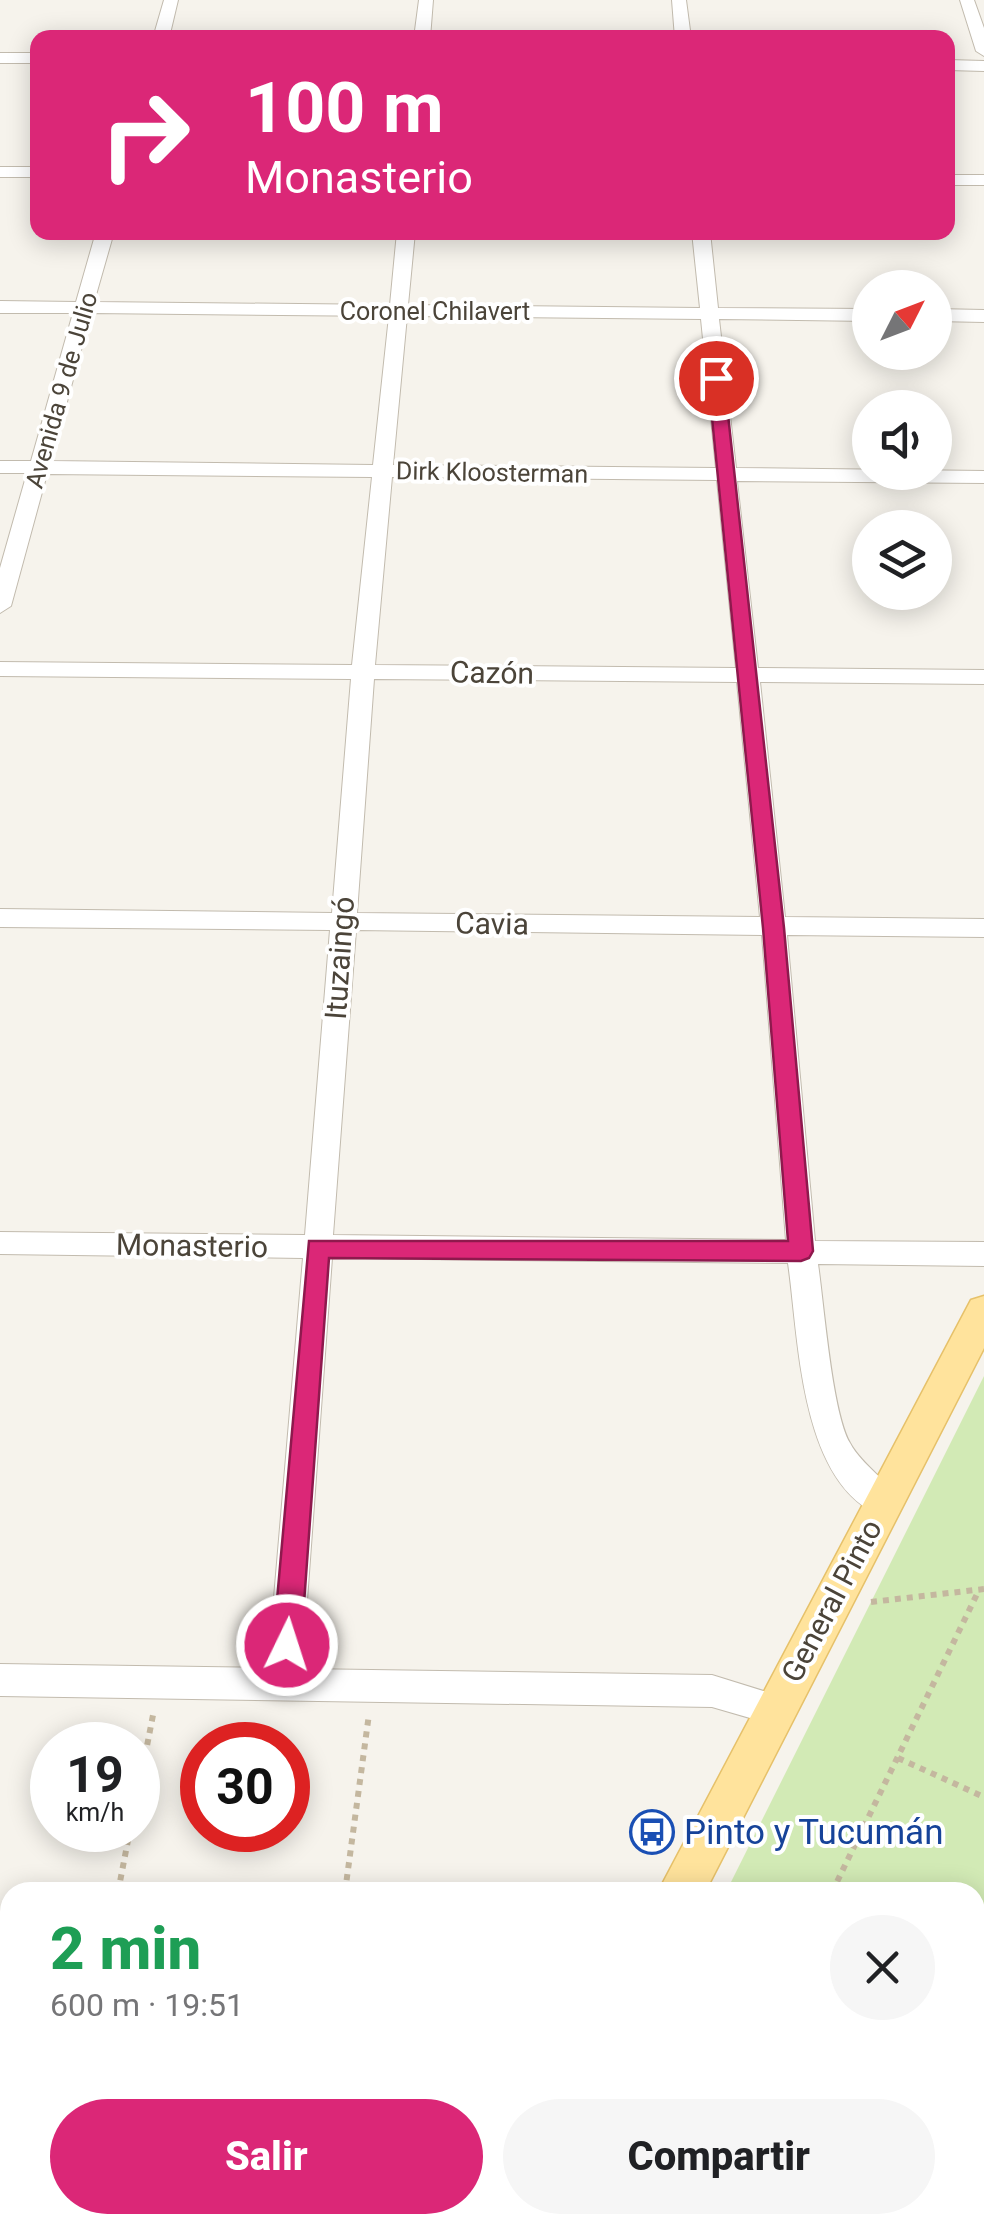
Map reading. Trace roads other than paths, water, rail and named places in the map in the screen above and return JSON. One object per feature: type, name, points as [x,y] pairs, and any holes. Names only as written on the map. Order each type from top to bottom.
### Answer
[{"type":"main road","name":"General Pinto","points":[[687,1882],[774,1708],[984,1311]]},
{"type":"street","points":[[163,30],[171,0]]},
{"type":"street","points":[[423,30],[426,0]]},
{"type":"street","points":[[679,0],[682,30]]},
{"type":"street","points":[[967,0],[984,51]]},
{"type":"street","points":[[0,58],[30,58]]},
{"type":"street","points":[[955,65],[984,66]]},
{"type":"street","points":[[0,172],[30,172]]},
{"type":"street","points":[[955,180],[984,180]]},
{"type":"street","name":"Avenida 9 de Julio","points":[[0,606],[104,240]]},
{"type":"street","name":"Ituzaingó","points":[[284,1684],[342,921],[405,240]]},
{"type":"street","points":[[702,240],[774,928],[801,1251],[828,1429],[836,1452],[850,1473],[884,1503]]},
{"type":"street","name":"Coronel Chilavert","points":[[0,307],[852,315]]},
{"type":"street","points":[[952,316],[984,316]]},
{"type":"street","name":"Dirk Kloosterman","points":[[0,467],[984,477]]},
{"type":"street","name":"Cazón","points":[[0,668],[984,677]]},
{"type":"street","name":"Cavia","points":[[0,918],[984,928]]},
{"type":"street","name":"Monasterio","points":[[0,1243],[984,1254]]},
{"type":"street","points":[[0,1680],[712,1692],[774,1708]]},
{"type":"place","name":"Pinto y Tucumán","points":[[652,1832]]}]
